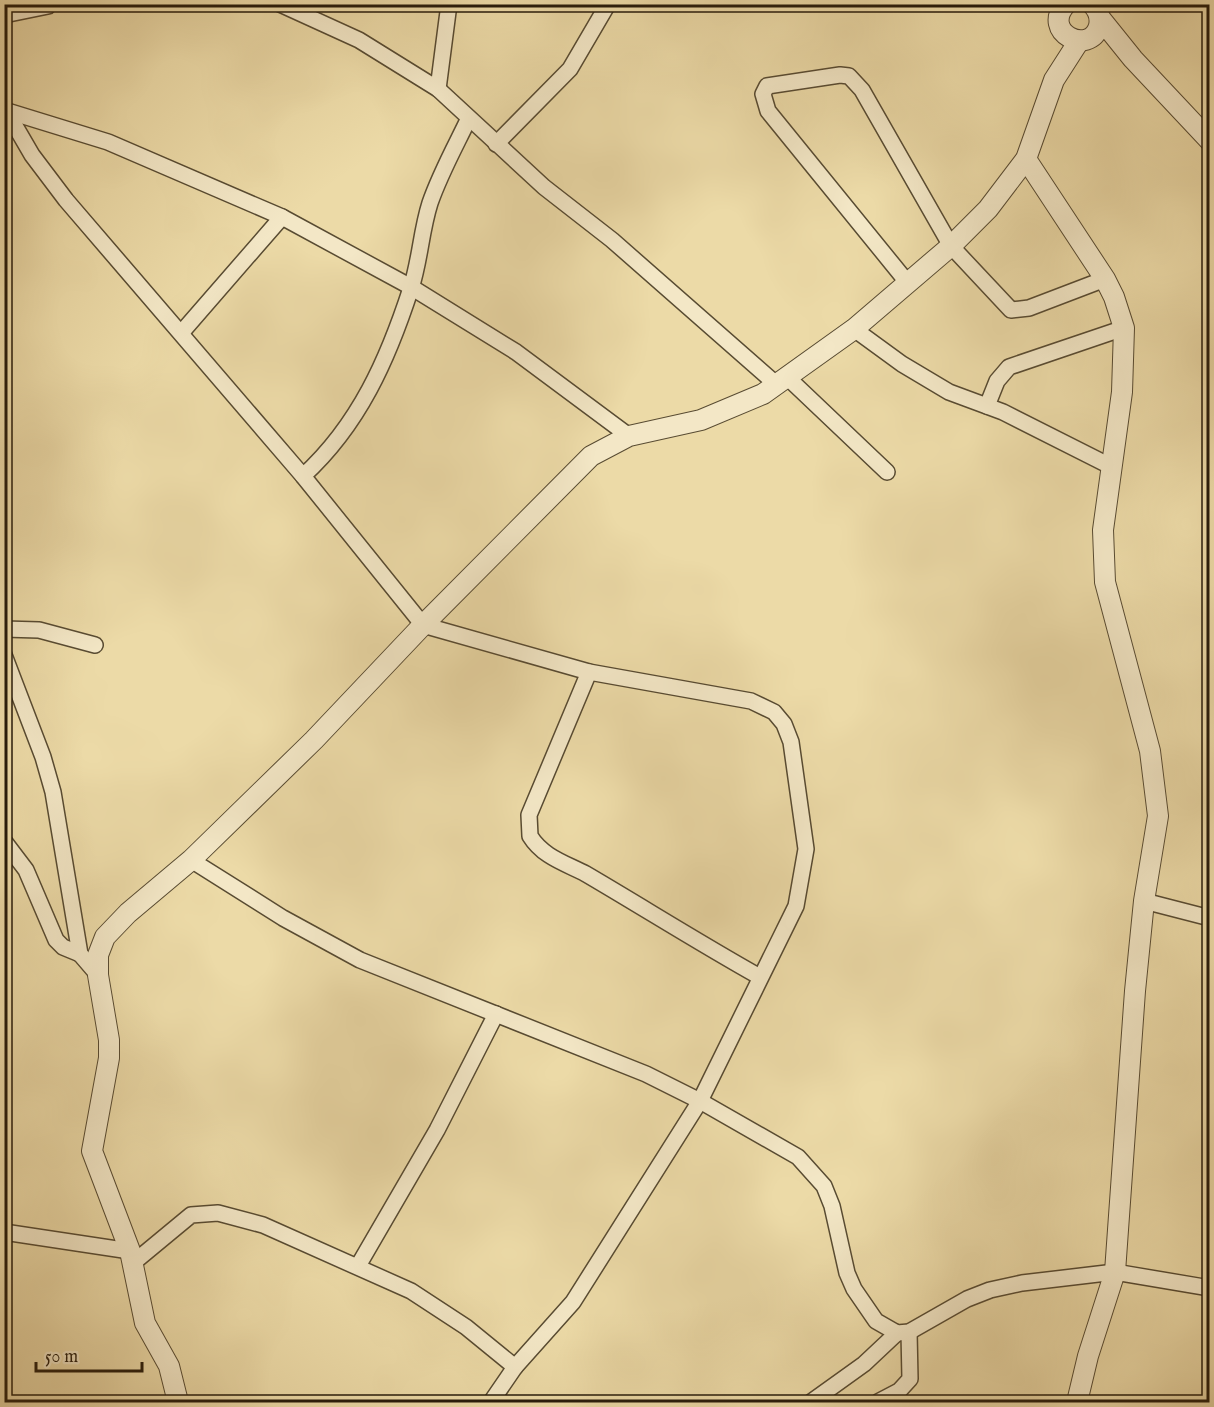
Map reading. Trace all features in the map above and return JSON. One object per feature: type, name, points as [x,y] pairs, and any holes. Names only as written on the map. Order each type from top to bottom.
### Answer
[{"type":"street","points":[[280,4],[359,40],[438,90],[496,144],[782,381],[887,472]]},
{"type":"street","points":[[438,90],[449,4]]},
{"type":"street","points":[[496,144],[570,69],[608,4]]},
{"type":"street","points":[[4,15],[48,6]]},
{"type":"street","points":[[178,1402],[169,1366],[141,1311],[131,1257],[92,1152],[109,1058],[109,1040],[98,975],[98,955],[105,937],[191,860],[314,740],[423,624],[591,456],[629,436],[720,414],[742,405],[782,381],[854,328],[951,246],[994,201],[1026,159],[1054,80],[1083,40],[1096,31],[1095,8]]},
{"type":"street","points":[[1095,8],[1133,58],[1209,141]]},
{"type":"street","points":[[1057,13],[1067,36],[1133,58]]},
{"type":"street","points":[[1054,80],[1057,13]]},
{"type":"street","points":[[907,282],[768,111],[763,94],[767,86],[840,75],[854,80],[951,246],[1011,310],[1029,308],[1105,279]]},
{"type":"street","points":[[6,111],[108,142],[282,217],[411,287],[516,352],[629,436]]},
{"type":"street","points":[[6,111],[32,155],[111,256],[182,332],[423,624],[589,672],[750,701],[765,706],[784,724],[791,742],[798,778],[806,849],[796,906],[700,1101],[573,1302],[515,1367],[491,1402]]},
{"type":"street","points":[[303,476],[328,453],[360,409],[386,359],[411,287],[430,204],[468,120]]},
{"type":"street","points":[[1026,159],[1105,279],[1114,297],[1124,328],[1122,392],[1103,530],[1105,582],[1140,708],[1156,784],[1158,816],[1144,901],[1132,1024],[1115,1272],[1088,1356],[1077,1402]]},
{"type":"street","points":[[182,332],[282,217]]},
{"type":"street","points":[[854,328],[902,364],[949,392],[987,406],[1112,467]]},
{"type":"street","points":[[987,406],[997,381],[1009,368],[1124,328]]},
{"type":"street","points":[[4,628],[39,630],[95,645]]},
{"type":"street","points":[[4,655],[40,748],[53,792],[80,954]]},
{"type":"street","points":[[589,672],[530,815],[530,836],[547,855],[584,874],[689,938],[760,977]]},
{"type":"street","points":[[4,841],[26,870],[56,940],[63,947],[80,954],[98,975]]},
{"type":"street","points":[[191,860],[283,918],[360,960],[646,1074],[700,1101],[798,1157],[824,1186],[832,1206],[847,1273],[854,1289],[876,1321],[903,1332]]},
{"type":"street","points":[[1144,901],[1209,918]]},
{"type":"street","points":[[358,1266],[437,1130],[496,1014]]},
{"type":"street","points":[[4,1232],[131,1257],[191,1215],[205,1213],[263,1225],[358,1266],[436,1305],[515,1367]]},
{"type":"street","points":[[821,1399],[903,1332],[967,1299],[990,1290],[1022,1283],[1115,1272],[1209,1288]]},
{"type":"street","points":[[878,1402],[898,1391],[910,1379],[903,1332]]}]
